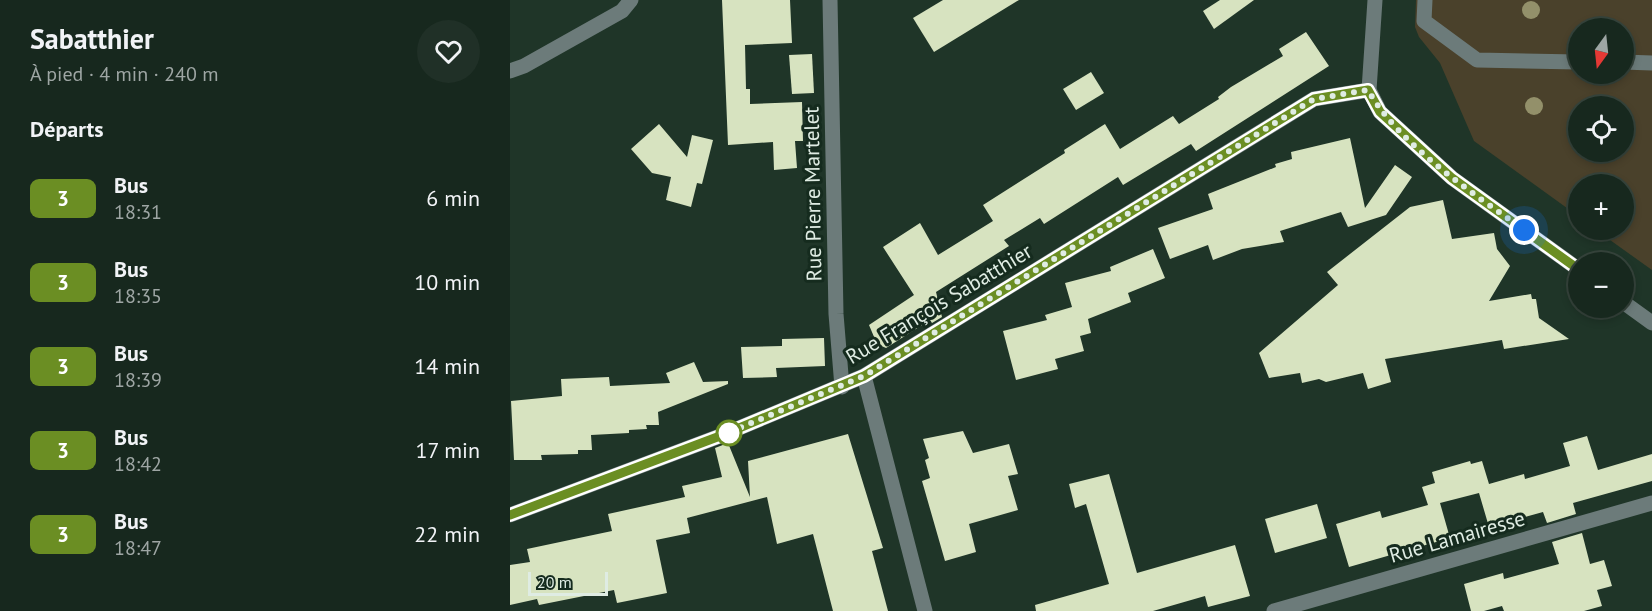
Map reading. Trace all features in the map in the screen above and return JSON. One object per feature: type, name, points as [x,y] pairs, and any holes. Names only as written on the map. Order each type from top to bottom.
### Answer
[{"type":"street","points":[[510,71],[524,66],[622,11],[631,0]]},
{"type":"street","name":"Rue Pierre Martelet","points":[[830,0],[836,314],[842,387]]},
{"type":"street","points":[[1375,0],[1368,90],[1380,112],[1452,178],[1568,262]]},
{"type":"street","points":[[1425,0],[1424,21],[1477,60],[1568,62]]},
{"type":"street","points":[[1634,62],[1652,63]]},
{"type":"street","name":"Rue François Sabatthier","points":[[510,515],[842,387],[864,376],[1314,99],[1368,90]]},
{"type":"street","points":[[1634,310],[1652,323]]},
{"type":"street","points":[[864,376],[925,611]]},
{"type":"street","name":"Rue Lamairesse","points":[[1275,611],[1652,503]]},
{"type":"shaded area","points":[[1416,0],[1652,0],[1652,270],[1634,257],[1634,252],[1627,252],[1610,240],[1634,240],[1634,174],[1568,174],[1568,209],[1474,141],[1440,63],[1419,37],[1415,27]]},
{"type":"building","points":[[722,0],[790,0],[792,43],[745,45],[746,89],[750,89],[750,104],[802,102],[803,141],[795,141],[797,168],[774,170],[773,142],[728,145]]},
{"type":"building","points":[[943,0],[1019,0],[934,52],[913,18]]},
{"type":"building","points":[[1220,0],[1254,0],[1214,29],[1203,11]]},
{"type":"building","points":[[1306,32],[1329,66],[1196,151],[1191,144],[1123,185],[1118,177],[1044,224],[1040,218],[1004,240],[1009,246],[936,292],[942,317],[932,323],[930,320],[886,348],[877,344],[869,325],[914,295],[883,247],[920,223],[938,255],[993,221],[983,205],[1065,153],[1064,150],[1105,124],[1120,149],[1173,116],[1179,124],[1219,99],[1218,97],[1231,87],[1283,56],[1279,49]]},
{"type":"building","points":[[812,54],[814,93],[792,94],[789,55]]},
{"type":"building","points":[[1091,72],[1104,93],[1076,110],[1063,89]]},
{"type":"building","points":[[659,124],[687,157],[692,135],[713,140],[702,184],[697,183],[691,207],[666,200],[671,177],[652,173],[631,149]]},
{"type":"building","points":[[1350,138],[1365,208],[1395,165],[1412,177],[1386,215],[1348,227],[1341,212],[1280,231],[1284,242],[1242,249],[1213,260],[1208,245],[1170,259],[1158,228],[1213,209],[1208,194],[1276,167],[1275,164],[1292,159],[1291,152]]},
{"type":"building","points":[[1443,200],[1452,239],[1494,233],[1497,249],[1510,266],[1489,301],[1531,294],[1532,299],[1536,299],[1539,318],[1569,339],[1504,349],[1502,340],[1385,359],[1391,382],[1368,389],[1363,373],[1326,382],[1319,379],[1302,383],[1300,373],[1269,378],[1259,353],[1338,285],[1327,272],[1410,207]]},
{"type":"building","points":[[1153,249],[1165,278],[1128,293],[1131,302],[1088,319],[1091,333],[1080,336],[1084,351],[1055,359],[1058,369],[1016,380],[1003,331],[1047,320],[1045,315],[1072,307],[1065,283],[1111,271],[1110,267]]},
{"type":"building","points":[[824,338],[825,366],[776,368],[777,377],[743,378],[741,347],[782,346],[782,339]]},
{"type":"building","points":[[694,362],[703,382],[728,381],[728,384],[658,412],[659,425],[646,425],[647,429],[629,430],[629,433],[591,435],[592,450],[578,450],[578,454],[541,455],[542,460],[514,460],[511,401],[562,396],[561,379],[609,377],[610,386],[670,383],[666,373]]},
{"type":"building","points":[[963,431],[973,453],[1009,444],[1018,474],[1008,476],[1018,510],[969,524],[976,552],[945,561],[922,481],[930,478],[925,460],[929,458],[923,439]]},
{"type":"building","points":[[848,434],[883,548],[872,551],[888,611],[833,611],[813,534],[777,544],[767,497],[687,518],[690,533],[656,540],[667,593],[617,603],[614,590],[539,605],[537,599],[510,605],[510,565],[530,562],[527,549],[612,531],[608,514],[685,497],[682,486],[722,477],[715,448],[728,443],[750,497],[748,461]]},
{"type":"building","points":[[1587,436],[1598,470],[1652,454],[1652,481],[1573,503],[1576,514],[1547,523],[1543,512],[1489,527],[1479,493],[1440,503],[1450,538],[1349,567],[1336,524],[1380,511],[1382,518],[1428,505],[1422,487],[1435,483],[1432,472],[1470,461],[1471,464],[1482,461],[1489,484],[1524,474],[1525,479],[1570,466],[1563,443]]},
{"type":"building","points":[[1109,474],[1137,573],[1235,545],[1250,596],[1208,607],[1205,596],[1153,611],[1036,611],[1035,605],[1109,584],[1086,504],[1075,508],[1069,484]]},
{"type":"building","points":[[1317,504],[1327,538],[1275,553],[1265,519]]},
{"type":"building","points":[[1582,533],[1590,564],[1604,560],[1612,586],[1597,590],[1602,606],[1584,611],[1504,611],[1502,606],[1484,611],[1471,611],[1464,584],[1503,573],[1504,579],[1559,564],[1552,542]]},
{"type":"bus line","name":"3","points":[[510,515],[720,436],[864,376],[1314,99],[1368,90],[1380,112],[1452,178],[1568,262]]},
{"type":"route","points":[[729,433],[720,436],[864,376],[1314,99],[1368,90],[1380,112],[1452,178],[1524,230]]}]
